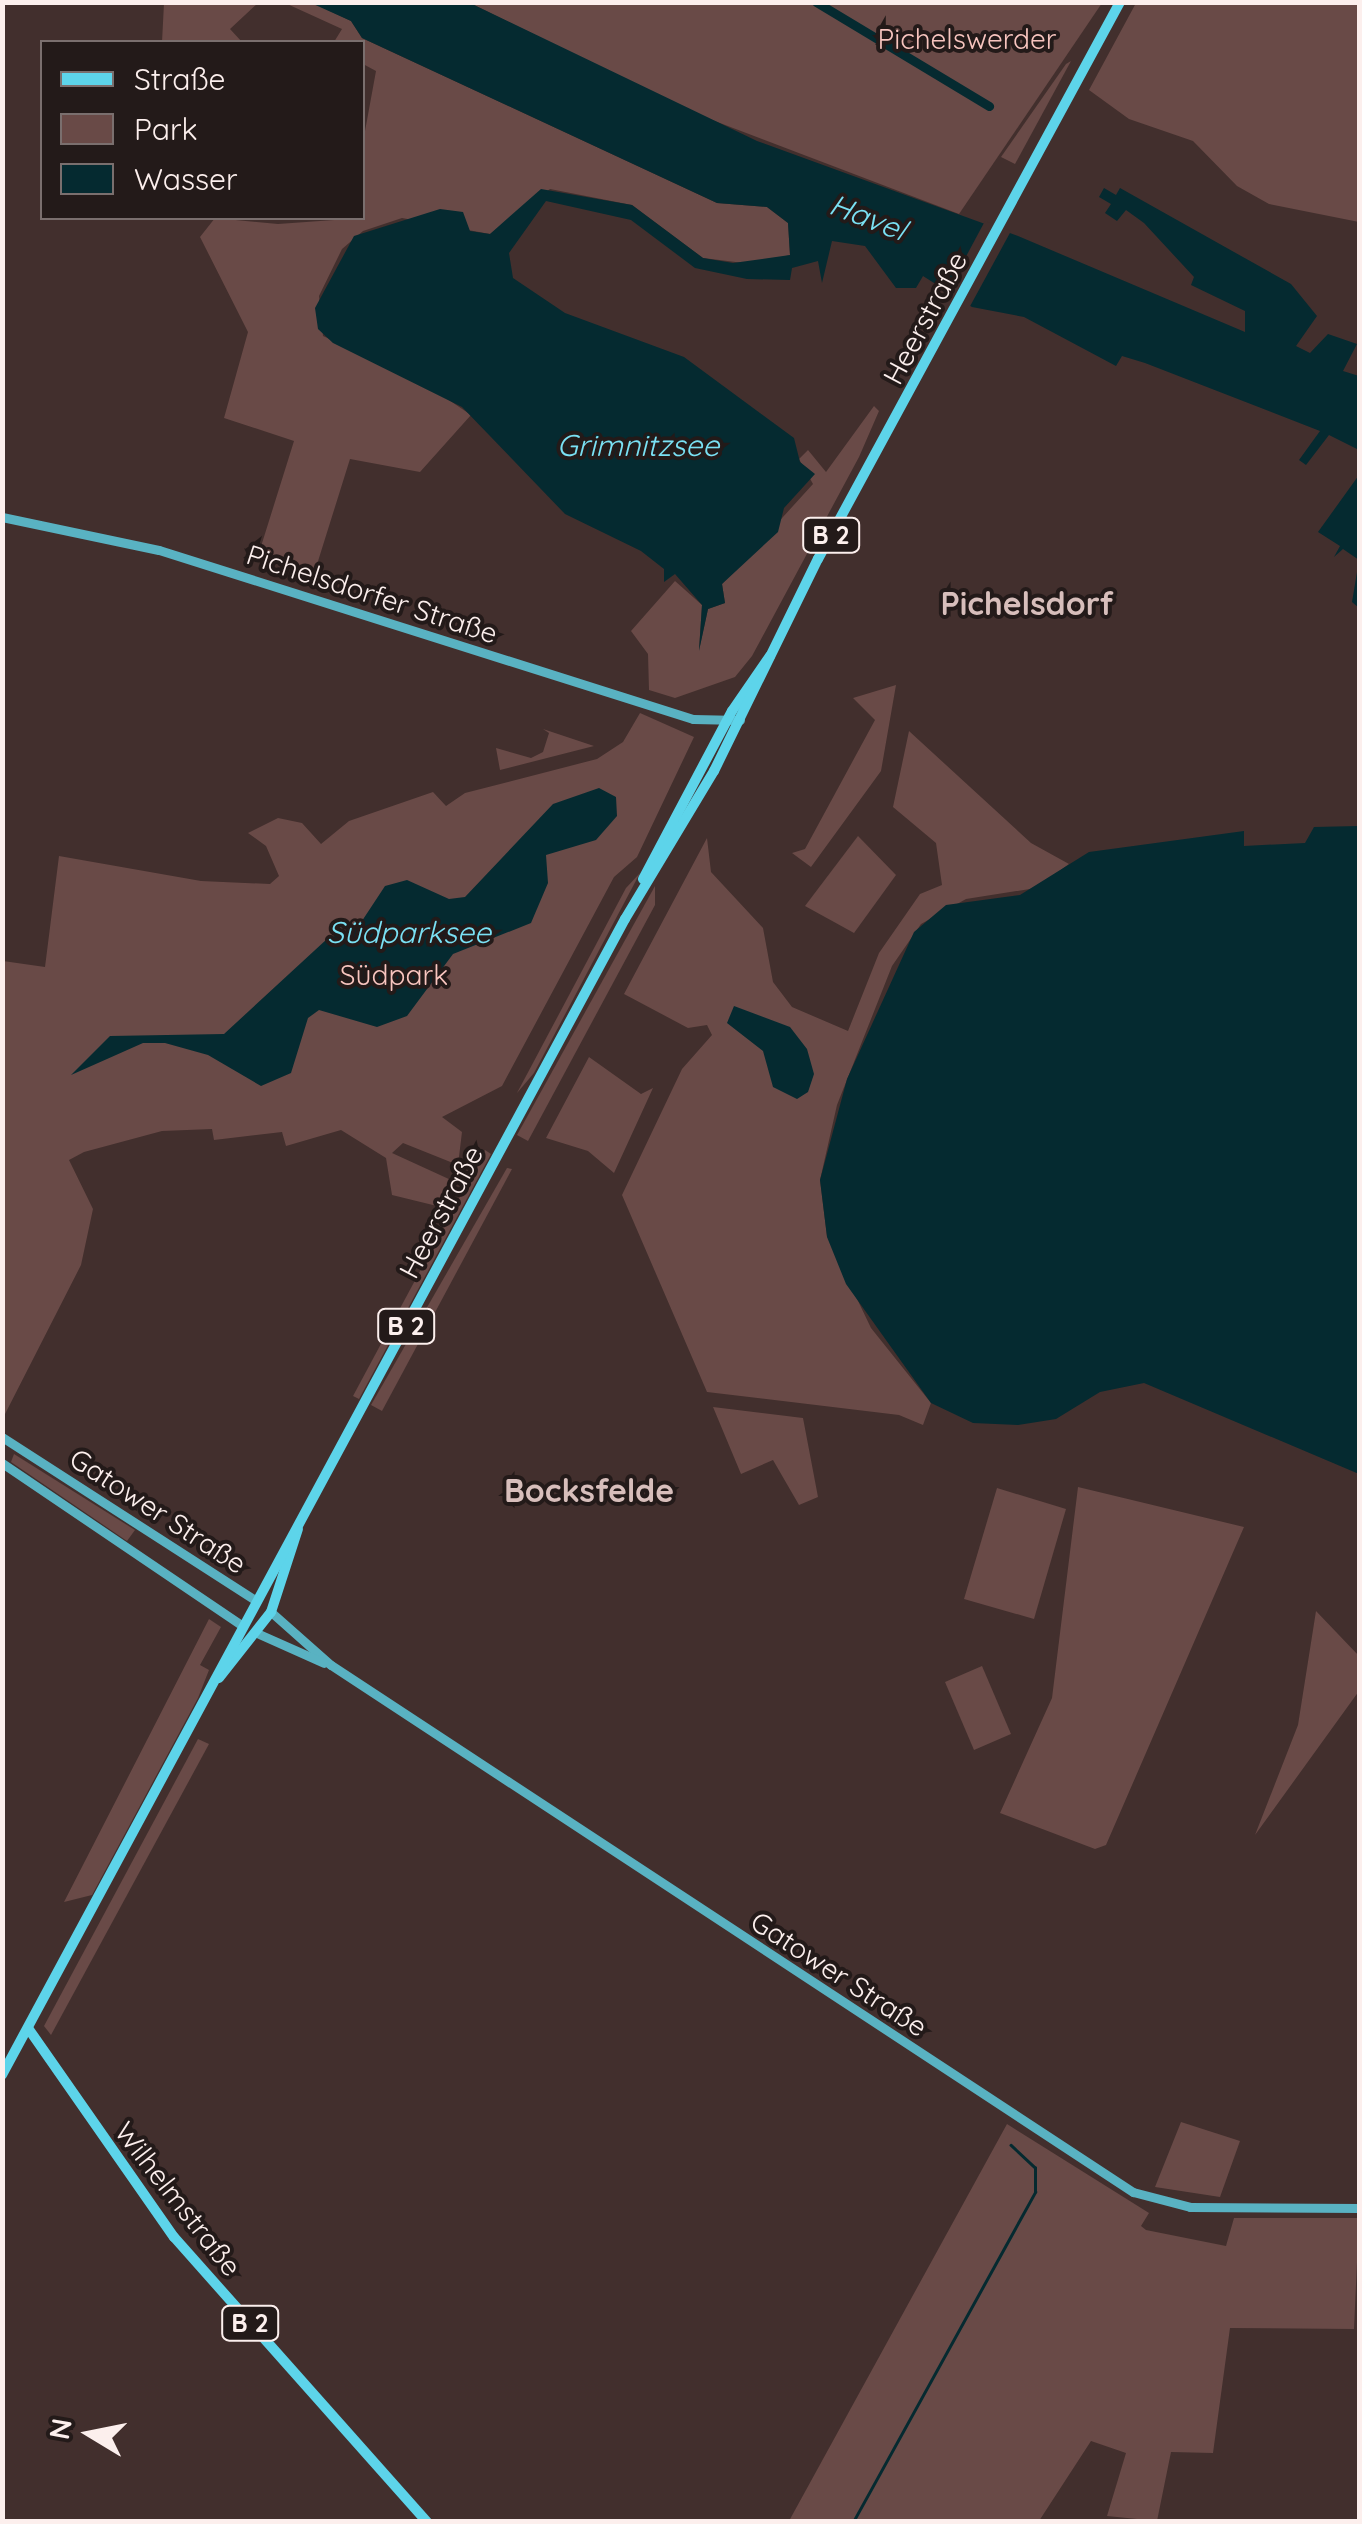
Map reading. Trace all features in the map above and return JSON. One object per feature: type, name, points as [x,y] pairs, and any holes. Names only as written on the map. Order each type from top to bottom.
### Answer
[{"type":"main road","name":"Heerstraße","points":[[625,920],[740,720],[771,655],[1120,2]]},
{"type":"main road","name":"Pichelsdorfer Straße","points":[[2,517],[159,550],[725,723]]},
{"type":"main road","name":"Heerstraße","points":[[2,2075],[625,920],[725,723],[771,655]]},
{"type":"main road","points":[[725,723],[740,720]]},
{"type":"main road","name":"Gatower Straße","points":[[3,1438],[255,1600],[331,1666],[1133,2192],[1190,2207],[1360,2208]]},
{"type":"main road","name":"Gatower Straße","points":[[2,1463],[258,1634],[331,1666]]},
{"type":"main road","name":"Heerstraße","points":[[214,1683],[258,1634],[272,1612],[298,1526]]},
{"type":"main road","name":"Wilhelmstraße","points":[[28,2028],[174,2237],[427,2522]]},
{"type":"green space","points":[[164,2],[258,3],[230,29],[240,40],[162,40]]},
{"type":"green space","points":[[311,2],[351,21],[362,38],[717,203],[767,207],[788,223],[790,255],[752,264],[703,258],[632,205],[550,189],[490,234],[402,218],[363,231],[342,249],[319,296],[323,336],[415,377],[471,415],[420,472],[350,459],[314,574],[258,556],[294,441],[224,418],[248,332],[200,237],[213,220],[278,224],[365,220],[365,131],[376,71],[365,65],[365,40],[335,40],[342,29],[285,3]]},
{"type":"green space","points":[[470,3],[1102,3],[959,214],[691,112]]},
{"type":"green space","name":"Pichelswerder","points":[[1136,3],[1359,3],[1359,222],[1269,204],[1237,186],[1193,141],[1129,119],[1089,90]]},
{"type":"green space","points":[[1071,61],[1015,164],[1001,157],[1066,64]]},
{"type":"green space","points":[[874,406],[879,411],[859,457],[752,656],[735,677],[675,698],[649,690],[648,654],[631,631],[675,581],[702,605],[699,650],[708,609],[725,603],[722,584],[813,484],[799,459],[808,450],[826,472]]},
{"type":"green space","points":[[896,685],[881,771],[811,867],[792,853],[805,849],[875,720],[853,698]]},
{"type":"green space","name":"Südpark","points":[[640,713],[694,737],[637,857],[614,877],[502,1086],[442,1117],[462,1132],[458,1165],[403,1143],[392,1153],[451,1180],[437,1206],[392,1195],[386,1158],[341,1130],[286,1146],[282,1132],[214,1140],[212,1129],[162,1131],[84,1152],[69,1160],[93,1209],[81,1265],[3,1418],[3,961],[45,967],[59,856],[201,881],[270,884],[279,876],[266,846],[248,833],[278,818],[302,823],[321,844],[349,821],[433,792],[446,806],[465,793],[597,759],[623,742]]},
{"type":"green space","points":[[543,729],[594,746],[500,770],[496,748],[531,758],[543,752],[549,733]]},
{"type":"green space","points":[[909,731],[1031,843],[1069,864],[1036,888],[966,899],[921,924],[892,966],[837,1105],[820,1180],[827,1236],[871,1328],[931,1403],[923,1425],[899,1415],[707,1392],[622,1195],[682,1069],[712,1035],[707,1025],[688,1028],[624,994],[707,838],[711,872],[763,928],[773,982],[792,1007],[848,1031],[879,953],[920,894],[942,885],[936,843],[893,807]]},
{"type":"green space","points":[[858,836],[896,875],[854,933],[805,906]]},
{"type":"green space","points":[[640,873],[534,1073],[517,1093],[626,888]]},
{"type":"green space","points":[[655,886],[655,905],[528,1141],[517,1135]]},
{"type":"green space","points":[[589,1057],[641,1094],[653,1088],[614,1173],[588,1151],[546,1138]]},
{"type":"green space","points":[[485,1150],[491,1154],[359,1399],[353,1396]]},
{"type":"green space","points":[[507,1168],[512,1169],[382,1411],[371,1405]]},
{"type":"green space","points":[[713,1407],[803,1418],[818,1497],[799,1505],[773,1460],[741,1474]]},
{"type":"green space","points":[[14,1454],[135,1530],[127,1541],[11,1462]]},
{"type":"green space","points":[[1078,1487],[1244,1527],[1106,1845],[1095,1849],[1000,1813],[1052,1698]]},
{"type":"green space","points":[[997,1488],[1066,1509],[1034,1619],[964,1599]]},
{"type":"green space","points":[[1316,1611],[1359,1656],[1359,1691],[1255,1835],[1298,1725]]},
{"type":"green space","points":[[209,1619],[221,1627],[200,1665],[209,1670],[198,1698],[92,1895],[64,1902]]},
{"type":"green space","points":[[982,1666],[1011,1734],[974,1750],[945,1682]]},
{"type":"green space","points":[[198,1739],[209,1744],[51,2035],[44,2026]]},
{"type":"green space","points":[[1181,2122],[1240,2141],[1220,2197],[1155,2187]]},
{"type":"green space","points":[[1007,2124],[1149,2213],[1141,2226],[1146,2230],[1226,2246],[1234,2218],[1359,2218],[1354,2329],[1230,2328],[1213,2453],[1171,2452],[1157,2521],[1107,2516],[1126,2453],[1091,2441],[1039,2521],[789,2521]]},
{"type":"water","points":[[311,3],[470,3],[757,141],[1018,236],[1245,332],[1245,311],[1191,285],[1194,277],[1144,223],[1126,210],[1117,221],[1105,213],[1111,204],[1099,197],[1104,188],[1116,195],[1120,188],[1291,284],[1317,316],[1296,346],[1310,353],[1328,334],[1357,344],[1343,371],[1359,376],[1359,450],[1329,435],[1306,465],[1299,460],[1320,431],[1145,363],[1122,356],[1116,366],[1024,317],[972,307],[923,276],[916,288],[896,288],[865,246],[832,241],[822,283],[818,261],[792,268],[790,280],[747,279],[695,268],[631,220],[546,201],[509,253],[513,278],[565,313],[684,357],[794,438],[800,462],[815,474],[784,508],[778,532],[722,584],[725,603],[708,609],[699,651],[702,605],[675,574],[664,582],[664,569],[641,551],[565,514],[462,407],[333,343],[318,329],[315,308],[354,236],[440,209],[463,212],[470,231],[490,234],[541,189],[632,205],[703,258],[733,263],[790,255],[788,223],[767,207],[717,203],[362,38],[351,21]]},
{"type":"water","points":[[1359,475],[1359,560],[1343,549],[1334,557],[1340,546],[1318,532]]},
{"type":"water","points":[[1359,560],[1359,608],[1352,602]]},
{"type":"water","name":"Südparksee","points":[[599,788],[616,797],[617,816],[596,840],[546,855],[548,883],[531,923],[453,954],[407,1016],[377,1027],[319,1010],[308,1018],[291,1073],[261,1086],[208,1055],[165,1043],[143,1043],[71,1075],[110,1036],[224,1034],[327,939],[358,927],[385,886],[407,880],[449,899],[465,897],[553,804]]},
{"type":"water","points":[[1359,826],[1359,1474],[1144,1383],[1100,1392],[1056,1419],[1018,1425],[973,1423],[931,1403],[846,1284],[827,1237],[820,1180],[847,1079],[914,932],[946,905],[1020,895],[1089,852],[1244,831],[1244,846],[1305,843],[1314,827]]},
{"type":"water","points":[[734,1006],[790,1027],[807,1049],[814,1074],[808,1092],[797,1099],[773,1087],[763,1051],[727,1023]]},
{"type":"pier","points":[[985,221],[1011,231],[968,310],[947,292]]},
{"type":"waterway","points":[[816,2],[989,106]]},
{"type":"waterway","points":[[853,2522],[1035,2192],[1035,2168],[1011,2146]]},
{"type":"district","name":"Pichelsdorf","points":[[1027,603]]},
{"type":"district","name":"Bocksfelde","points":[[589,1490]]},
{"type":"water label","name":"Havel","points":[[868,217]]},
{"type":"water label","name":"Grimnitzsee","points":[[638,445]]}]
